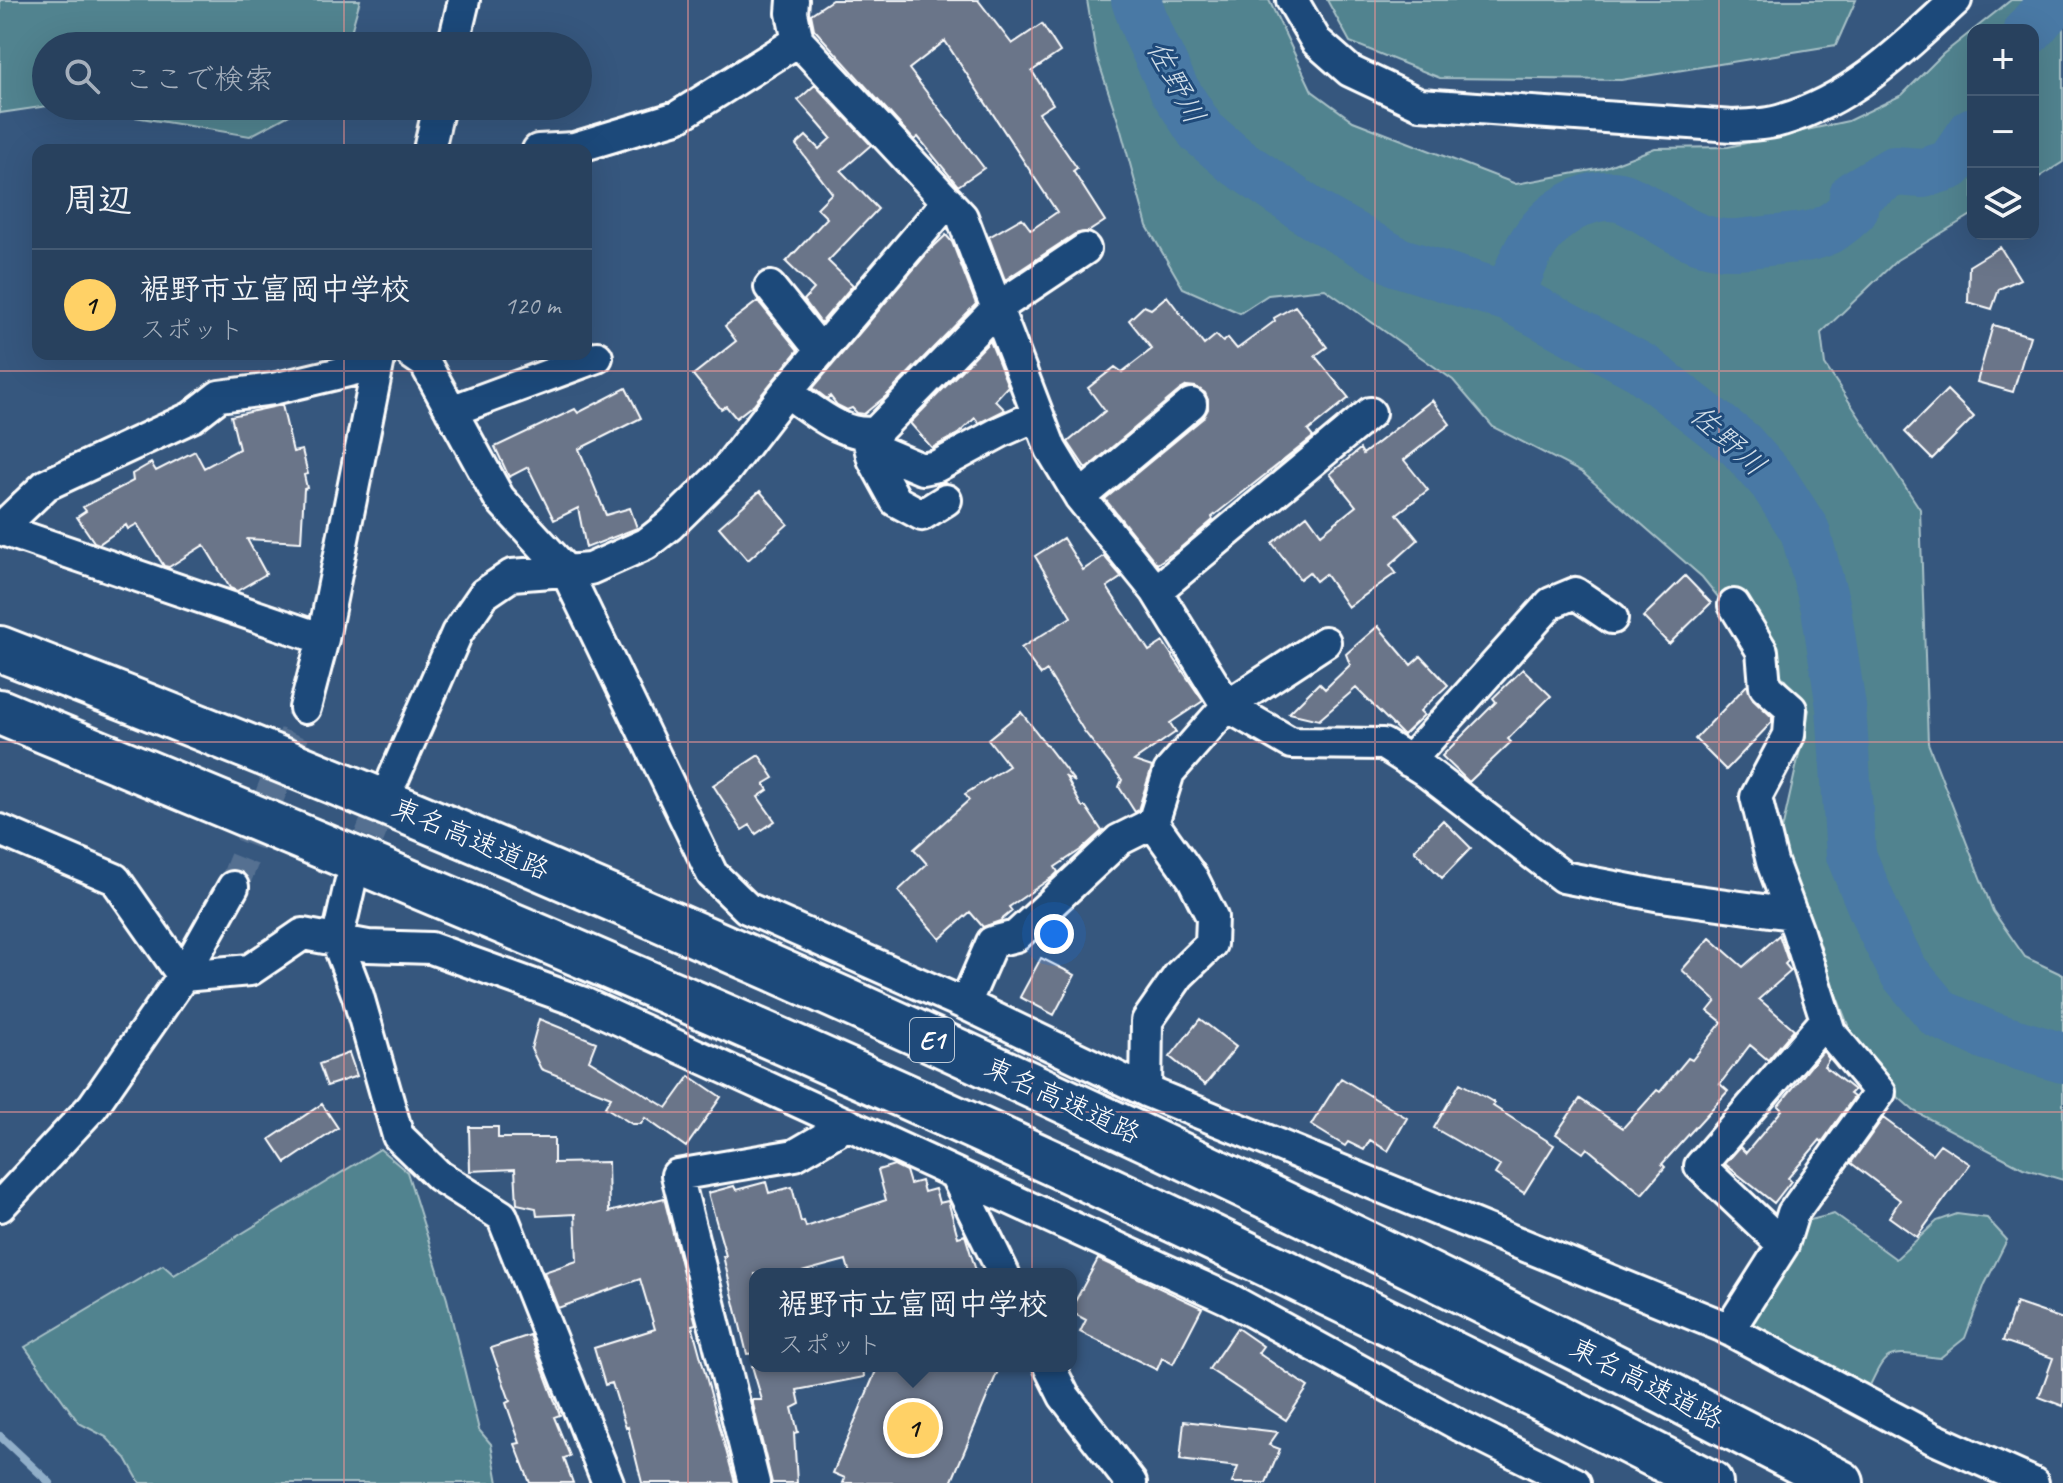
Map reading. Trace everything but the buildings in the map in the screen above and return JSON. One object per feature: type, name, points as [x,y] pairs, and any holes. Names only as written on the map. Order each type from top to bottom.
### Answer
[{"type":"highway","name":"東名高速道路","points":[[0,649],[237,740],[475,839],[895,1023],[1138,1134],[1408,1263],[1642,1379],[1841,1483]]},
{"type":"highway","name":"E1","points":[[0,712],[423,887],[1087,1179],[1710,1483]]},
{"type":"street","points":[[456,32],[464,0]]},
{"type":"street","points":[[793,0],[792,13],[798,41],[962,217],[1051,449],[1080,497],[1156,591],[1227,706],[1291,743],[1383,744],[1563,877],[1661,896],[1792,914]]},
{"type":"street","points":[[1292,0],[1316,41],[1350,71],[1420,104],[1733,126],[1780,121],[1833,101],[1879,71],[1956,0]]},
{"type":"street","points":[[587,144],[677,117],[798,41]]},
{"type":"street","points":[[435,144],[437,120]]},
{"type":"street","points":[[394,777],[457,633],[484,594],[512,575],[590,569],[646,544],[669,526],[726,470],[786,392],[948,201]]},
{"type":"street","points":[[868,440],[997,308],[1085,249]]},
{"type":"street","points":[[770,287],[821,351]]},
{"type":"street","points":[[592,359],[597,357]]},
{"type":"street","points":[[323,639],[0,529],[46,485],[192,417],[219,396],[273,389],[375,360]]},
{"type":"street","points":[[305,708],[323,639],[379,360]]},
{"type":"street","points":[[421,360],[499,498],[566,571],[712,874],[747,908],[965,1004],[1146,1091],[1729,1330],[1932,1438],[2033,1483]]},
{"type":"street","points":[[451,411],[589,360]]},
{"type":"street","points":[[786,392],[843,429],[922,469],[937,466],[1038,415]]},
{"type":"street","points":[[1080,497],[1191,404]]},
{"type":"street","points":[[1156,591],[1370,413]]},
{"type":"street","points":[[868,440],[873,459],[896,501],[922,515],[946,500]]},
{"type":"street","points":[[1409,761],[1551,603],[1575,593],[1612,618]]},
{"type":"street","points":[[1729,1330],[1783,1245],[1793,1213],[1880,1092],[1830,1032],[1772,862],[1756,797],[1789,735],[1791,709],[1765,686],[1762,651],[1734,605]]},
{"type":"street","points":[[965,1004],[992,942],[1016,936],[1119,840],[1153,823],[1169,772],[1227,706],[1325,642]]},
{"type":"street","points":[[1146,1091],[1147,1021],[1179,975],[1211,944],[1212,917],[1193,879],[1153,823]]},
{"type":"street","points":[[0,830],[115,879],[183,976]]},
{"type":"street","points":[[350,884],[337,941],[358,996],[398,1136],[439,1176],[502,1216],[608,1483]]},
{"type":"street","points":[[0,1206],[93,1106],[183,976],[233,887]]},
{"type":"street","points":[[183,976],[250,970],[303,934],[368,946],[431,948],[581,1002],[1229,1299],[1461,1426],[1575,1483]]},
{"type":"street","points":[[1783,1245],[1700,1166],[1826,1020]]},
{"type":"street","points":[[754,1483],[677,1175],[795,1155],[848,1124]]},
{"type":"street","points":[[955,1174],[1001,1268]]},
{"type":"street","points":[[1052,1372],[1064,1396],[1131,1483]]},
{"type":"green space","points":[[0,0],[360,0],[351,32],[32,32],[32,108],[0,113]]},
{"type":"green space","points":[[1087,0],[1269,0],[1312,91],[1353,121],[1516,184],[1603,168],[1655,148],[1728,147],[1848,121],[1902,95],[1967,35],[1967,218],[1897,260],[1821,333],[1825,365],[1920,509],[1928,743],[1993,911],[2025,957],[2063,975],[2063,1180],[2023,1168],[1914,1111],[1865,1068],[1778,848],[1809,710],[1702,577],[1583,473],[1493,427],[1453,380],[1325,289],[1268,295],[1240,313],[1183,288],[1147,226],[1096,54]]},
{"type":"green space","points":[[1327,0],[1856,0],[1836,45],[1621,80],[1440,78],[1350,42]]},
{"type":"green space","points":[[2011,0],[2063,0],[2063,162],[2039,177],[2039,24],[1981,24]]},
{"type":"green space","points":[[153,120],[280,120],[250,136]]},
{"type":"green space","points":[[380,1149],[407,1172],[447,1299],[479,1430],[491,1444],[498,1483],[140,1483],[126,1458],[106,1437],[79,1423],[25,1347],[163,1265],[174,1275]]},
{"type":"green space","points":[[1834,1214],[1896,1259],[1937,1221],[1957,1214],[1987,1218],[2007,1240],[1985,1284],[1965,1338],[1940,1358],[1907,1354],[1890,1356],[1878,1369],[1864,1398],[1749,1331],[1759,1298],[1806,1221]]},
{"type":"waterway","name":"佐野川","points":[[1136,0],[1174,89],[1201,131],[1236,161],[1313,214],[1398,262],[1509,297],[1642,368],[1740,444],[1773,481],[1805,531],[1826,608],[1841,707],[1851,855],[1879,923],[1904,972],[1939,1014],[1989,1036],[2063,1058]]},
{"type":"waterway","points":[[2034,24],[2055,0]]},
{"type":"waterway","points":[[1509,297],[1536,238],[1559,215],[1581,202],[1605,196],[1628,200],[1684,232],[1722,244],[1810,236],[1844,219],[1853,210],[1854,195],[1894,171],[1923,173],[1950,165],[1967,141]]},
{"type":"waterway","points":[[0,1436],[50,1483]]},
{"type":"tunnel","points":[[233,887],[305,708]]},
{"type":"tunnel","points":[[352,879],[390,786]]},
{"type":"place","name":"裾野市立富岡中学校","points":[[913,1428]]}]
